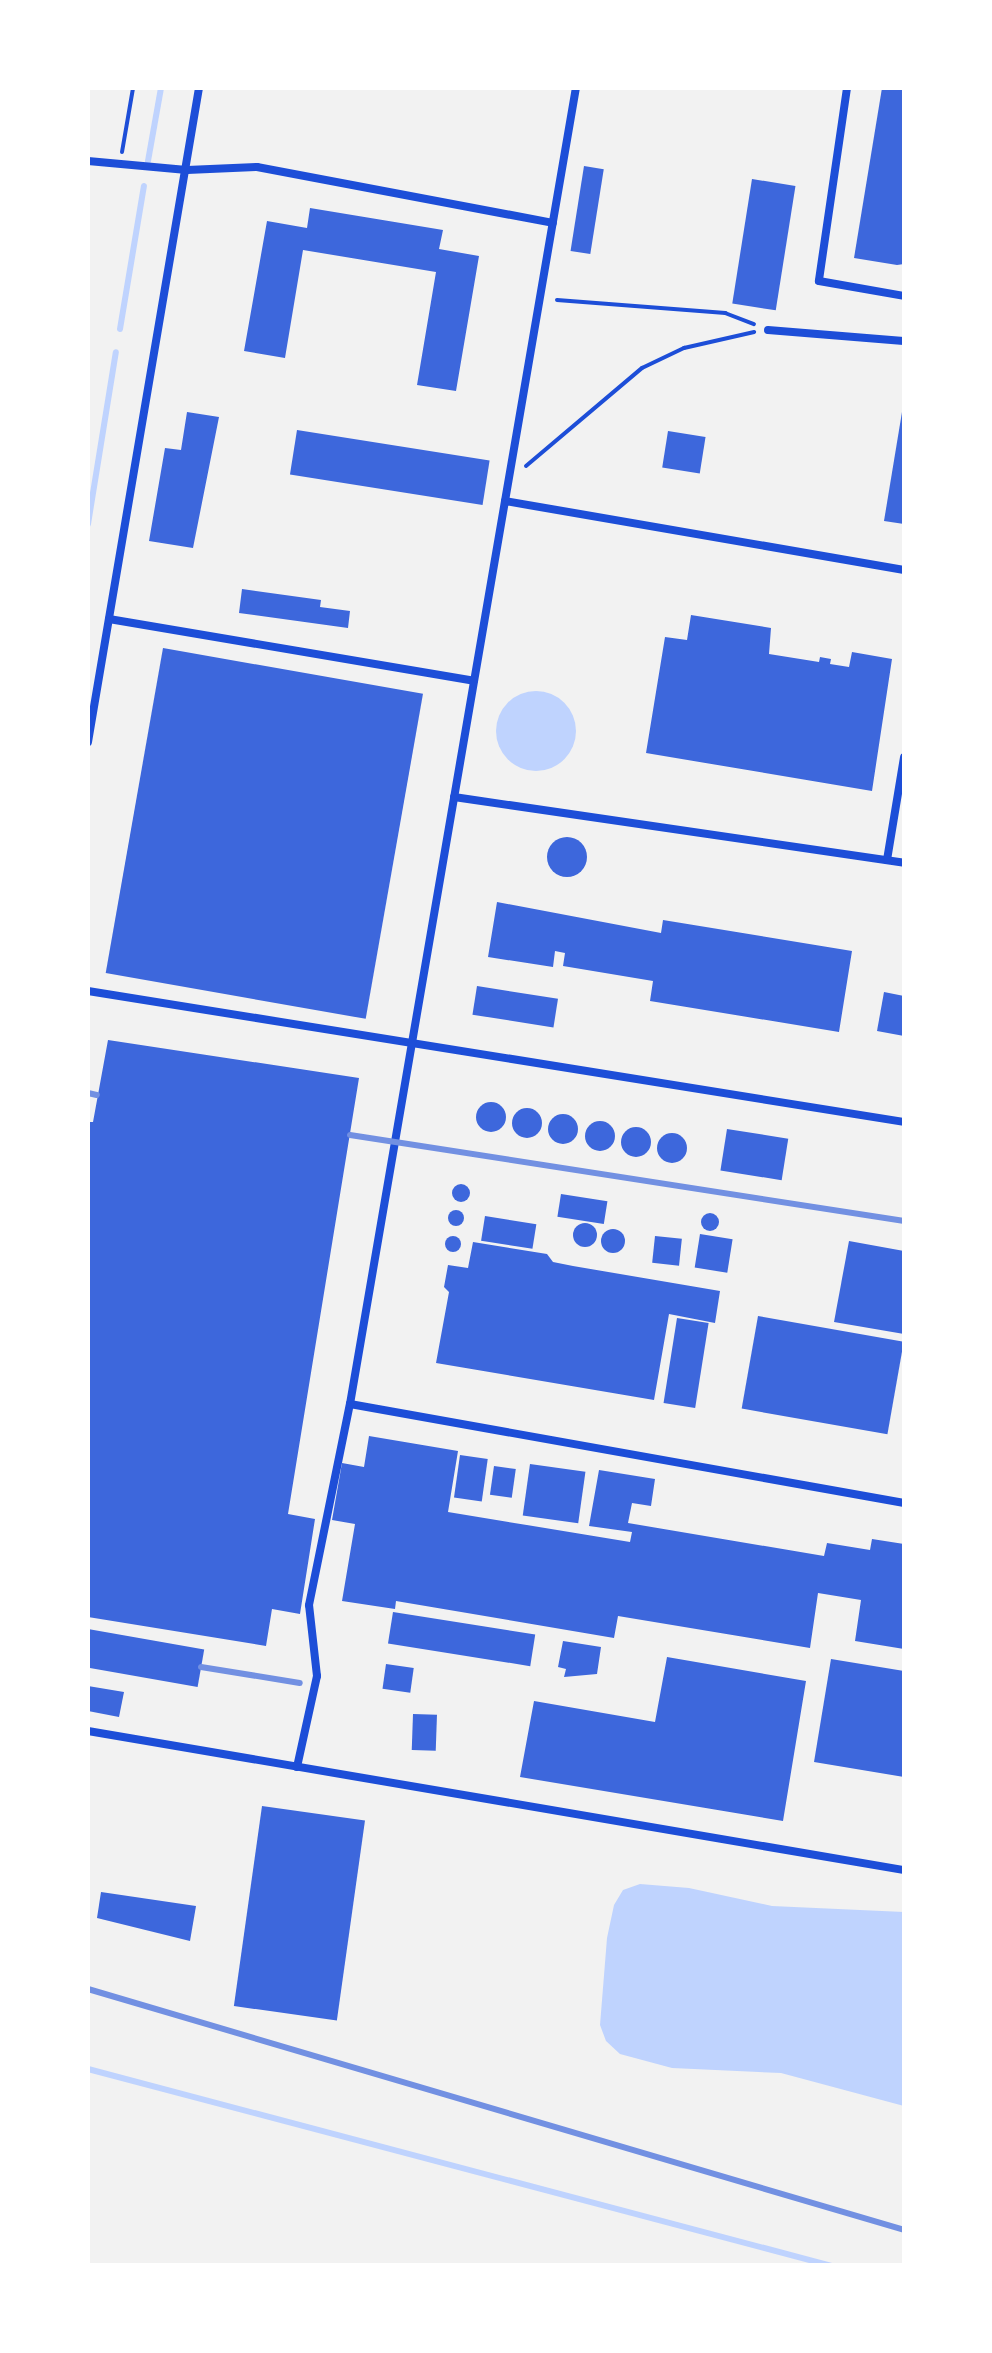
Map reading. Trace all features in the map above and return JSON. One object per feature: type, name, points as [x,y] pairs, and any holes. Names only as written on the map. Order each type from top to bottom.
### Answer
[{"type":"lane","points":[[88,742],[90,710],[109,619],[199,88]]},
{"type":"lane","points":[[297,1768],[317,1676],[309,1605],[350,1404],[576,88]]},
{"type":"lane","points":[[847,88],[819,282],[904,296]]},
{"type":"lane","points":[[88,161],[119,167],[186,170],[258,167],[553,224]]},
{"type":"lane","points":[[768,330],[904,342]]},
{"type":"lane","points":[[506,500],[904,570]]},
{"type":"lane","points":[[109,619],[474,682]]},
{"type":"lane","points":[[887,860],[904,758]]},
{"type":"lane","points":[[454,797],[904,863]]},
{"type":"lane","points":[[88,992],[904,1122]]},
{"type":"lane","points":[[350,1404],[904,1503]]},
{"type":"lane","points":[[88,1731],[904,1870]]},
{"type":"path","points":[[119,167],[133,88]]},
{"type":"path","points":[[540,298],[725,314],[768,330]]},
{"type":"path","points":[[508,483],[642,368],[721,336],[768,330]]},
{"type":"water","points":[[536,691],[564,703],[576,731],[564,759],[536,771],[508,759],[496,731],[508,703]]},
{"type":"water","points":[[640,1884],[689,1888],[772,1906],[904,1912],[904,2106],[781,2073],[672,2068],[620,2054],[606,2041],[600,2025],[607,1938],[614,1905],[623,1890]]},
{"type":"building","points":[[882,88],[904,88],[904,264],[897,265],[854,258]]},
{"type":"building","points":[[584,166],[604,169],[590,254],[571,251]]},
{"type":"building","points":[[752,179],[795,186],[776,310],[732,303]]},
{"type":"building","points":[[310,208],[443,230],[439,249],[479,256],[456,391],[417,385],[436,272],[303,250],[285,358],[244,351],[267,221],[307,228]]},
{"type":"building","points":[[187,412],[219,417],[193,548],[149,541],[165,448],[181,450]]},
{"type":"building","points":[[904,412],[904,524],[884,521]]},
{"type":"building","points":[[297,430],[490,461],[483,505],[290,474]]},
{"type":"building","points":[[668,431],[706,437],[700,473],[662,468]]},
{"type":"building","points":[[242,589],[321,600],[320,607],[350,611],[348,628],[239,613]]},
{"type":"building","points":[[691,615],[771,628],[769,654],[819,662],[820,657],[831,659],[830,664],[849,667],[852,652],[892,659],[872,791],[646,753],[665,637],[687,640]]},
{"type":"building","points":[[163,648],[423,694],[366,1019],[106,973]]},
{"type":"building","points":[[567,837],[581,843],[587,857],[581,871],[567,877],[553,871],[547,857],[553,843]]},
{"type":"building","points":[[497,902],[661,933],[663,920],[852,951],[839,1032],[650,1001],[653,981],[563,966],[565,953],[555,951],[553,967],[488,957]]},
{"type":"building","points":[[477,986],[558,999],[553,1027],[472,1015]]},
{"type":"building","points":[[884,992],[904,996],[904,1036],[877,1031]]},
{"type":"building","points":[[108,1040],[359,1078],[288,1514],[315,1519],[300,1614],[272,1609],[266,1646],[88,1617],[88,1122],[93,1122]]},
{"type":"building","points":[[491,1102],[505,1111],[506,1117],[497,1131],[491,1132],[477,1123],[476,1117],[485,1103]]},
{"type":"building","points":[[527,1108],[541,1117],[542,1123],[533,1137],[527,1138],[513,1129],[512,1123],[521,1109]]},
{"type":"building","points":[[563,1114],[574,1118],[578,1129],[574,1140],[563,1144],[552,1140],[548,1129],[552,1118]]},
{"type":"building","points":[[600,1121],[614,1130],[615,1136],[606,1150],[600,1151],[586,1142],[585,1136],[594,1122]]},
{"type":"building","points":[[636,1127],[647,1131],[651,1142],[647,1153],[636,1157],[625,1153],[621,1142],[625,1131]]},
{"type":"building","points":[[727,1129],[788,1139],[782,1180],[720,1170]]},
{"type":"building","points":[[672,1133],[683,1137],[687,1148],[683,1159],[672,1163],[661,1159],[657,1148],[661,1137]]},
{"type":"building","points":[[461,1184],[470,1193],[461,1202],[452,1193]]},
{"type":"building","points":[[561,1194],[607,1201],[604,1224],[557,1217]]},
{"type":"building","points":[[456,1210],[464,1218],[456,1226],[448,1218]]},
{"type":"building","points":[[710,1213],[717,1215],[717,1229],[710,1231],[703,1229],[701,1222],[703,1215]]},
{"type":"building","points":[[485,1216],[536,1224],[532,1249],[481,1241]]},
{"type":"building","points":[[585,1223],[597,1235],[585,1247],[573,1235]]},
{"type":"building","points":[[613,1229],[622,1232],[622,1250],[613,1253],[604,1250],[601,1241],[604,1232]]},
{"type":"building","points":[[700,1234],[733,1239],[727,1273],[695,1268]]},
{"type":"building","points":[[453,1236],[461,1244],[453,1252],[445,1244]]},
{"type":"building","points":[[655,1236],[682,1239],[679,1266],[652,1263]]},
{"type":"building","points":[[849,1241],[904,1251],[904,1334],[834,1322]]},
{"type":"building","points":[[473,1242],[547,1254],[553,1262],[573,1266],[720,1291],[715,1323],[669,1314],[654,1400],[436,1363],[449,1292],[444,1287],[448,1265],[468,1268]]},
{"type":"building","points":[[758,1316],[904,1342],[887,1434],[742,1409]]},
{"type":"building","points":[[677,1318],[709,1323],[695,1408],[664,1403]]},
{"type":"building","points":[[369,1436],[458,1451],[448,1512],[630,1542],[632,1532],[589,1526],[599,1470],[655,1479],[651,1506],[632,1503],[628,1523],[824,1556],[827,1543],[870,1550],[872,1539],[904,1544],[904,1649],[855,1641],[861,1600],[818,1593],[810,1648],[618,1616],[614,1638],[396,1601],[395,1609],[342,1601],[355,1524],[332,1520],[342,1463],[364,1467]]},
{"type":"building","points":[[460,1455],[488,1459],[482,1501],[454,1498]]},
{"type":"building","points":[[530,1464],[585,1472],[578,1523],[523,1515]]},
{"type":"building","points":[[494,1466],[516,1469],[512,1498],[490,1495]]},
{"type":"building","points":[[393,1612],[535,1635],[530,1666],[388,1644]]},
{"type":"building","points":[[88,1629],[204,1649],[198,1687],[88,1668]]},
{"type":"building","points":[[563,1641],[601,1647],[597,1674],[564,1677],[566,1669],[558,1667]]},
{"type":"building","points":[[667,1657],[806,1681],[783,1821],[520,1777],[534,1701],[655,1722]]},
{"type":"building","points":[[831,1659],[904,1671],[904,1777],[814,1762]]},
{"type":"building","points":[[386,1664],[414,1668],[410,1693],[383,1689]]},
{"type":"building","points":[[88,1686],[124,1692],[119,1717],[88,1711]]},
{"type":"building","points":[[413,1714],[437,1715],[436,1751],[412,1750]]},
{"type":"building","points":[[262,1806],[365,1820],[337,2021],[234,2006]]},
{"type":"building","points":[[101,1892],[196,1906],[190,1941],[97,1918]]},
{"type":"waterway","points":[[148,161],[161,88]]},
{"type":"waterway","points":[[120,329],[144,186]]},
{"type":"waterway","points":[[88,524],[116,352]]},
{"type":"waterway","points":[[88,2069],[832,2266]]},
{"type":"railway","points":[[88,1093],[97,1095]]},
{"type":"railway","points":[[350,1135],[904,1221]]},
{"type":"railway","points":[[201,1667],[300,1683]]},
{"type":"railway","points":[[88,1989],[904,2230]]}]
